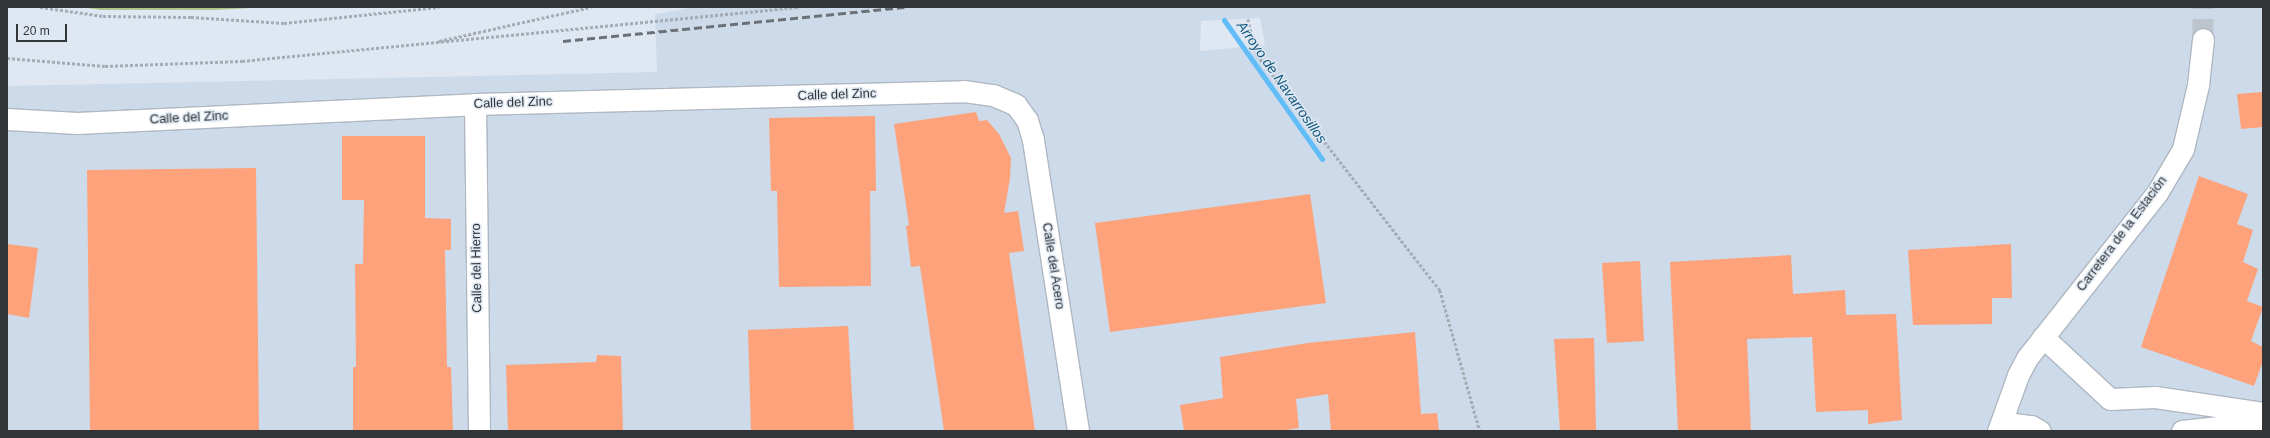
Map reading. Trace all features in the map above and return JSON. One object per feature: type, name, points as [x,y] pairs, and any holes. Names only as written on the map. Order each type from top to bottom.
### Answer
[{"type":"street","name":"Carretera de la Estación","points":[[1998,431],[2013,393],[2018,375],[2027,358],[2157,193],[2183,149],[2198,85],[2202,39]]},
{"type":"street","name":"Calle del Zinc","points":[[7,119],[77,123],[475,104],[964,91],[993,94],[1016,105]]},
{"type":"street","name":"Calle del Hierro","points":[[475,104],[479,431]]},
{"type":"street","name":"Calle del Acero","points":[[1016,105],[1027,120],[1033,140],[1078,431]]},
{"type":"street","points":[[2043,337],[2110,399],[2155,397],[2263,413]]},
{"type":"street","points":[[2013,393],[2031,427]]},
{"type":"street","points":[[2182,431],[2263,422]]},
{"type":"street","points":[[1998,431],[2014,424],[2031,427]]},
{"type":"path","points":[[40,7],[103,16],[191,17],[284,23],[439,7]]},
{"type":"path","points":[[426,44],[591,7]]},
{"type":"path","points":[[7,58],[104,66],[242,61],[799,7]]},
{"type":"path","points":[[1248,19],[1257,55],[1440,290],[1480,431]]},
{"type":"shaded area","points":[[696,7],[2263,7],[2263,431],[7,431],[7,86],[657,72],[655,14]],"holes":[[[1260,18],[1265,45],[1200,51],[1201,21]]]},
{"type":"green space","points":[[80,7],[270,7],[215,10],[101,10]]},
{"type":"building","points":[[2263,92],[2263,127],[2241,129],[2237,94]]},
{"type":"building","points":[[976,112],[979,121],[987,120],[999,134],[1011,158],[1010,178],[1004,213],[1018,211],[1024,251],[1009,253],[1035,431],[944,431],[920,266],[911,267],[906,226],[909,225],[894,124]]},
{"type":"building","points":[[875,116],[876,191],[870,191],[871,286],[779,287],[777,191],[771,191],[769,118]]},
{"type":"building","points":[[342,136],[425,136],[425,218],[451,219],[451,250],[445,250],[447,367],[451,367],[453,431],[353,431],[353,367],[356,367],[355,264],[363,264],[364,200],[342,200]]},
{"type":"building","points":[[256,168],[259,431],[90,431],[87,170]]},
{"type":"building","points":[[2199,176],[2248,194],[2237,224],[2253,230],[2243,262],[2258,269],[2247,301],[2263,307],[2251,341],[2263,347],[2263,361],[2254,386],[2141,347]]},
{"type":"building","points":[[1310,194],[1326,303],[1110,332],[1095,223]]},
{"type":"building","points":[[7,244],[38,248],[29,318],[7,314]]},
{"type":"building","points":[[2011,244],[2012,298],[1992,298],[1992,324],[1913,325],[1908,250]]},
{"type":"building","points":[[1791,255],[1793,294],[1845,290],[1846,315],[1896,314],[1902,420],[1868,424],[1868,410],[1816,412],[1812,337],[1747,339],[1751,431],[1678,431],[1670,262]]},
{"type":"building","points":[[1640,261],[1644,341],[1607,343],[1602,263]]},
{"type":"building","points":[[848,326],[854,431],[751,431],[748,330]]},
{"type":"building","points":[[1415,332],[1421,414],[1437,413],[1439,431],[1331,431],[1328,394],[1296,399],[1299,428],[1280,431],[1184,431],[1180,405],[1223,398],[1220,357],[1308,343]]},
{"type":"building","points":[[1594,338],[1596,431],[1560,431],[1554,339]]},
{"type":"building","points":[[597,355],[621,356],[623,431],[508,431],[506,365],[596,362]]},
{"type":"waterway","name":"Arroyo de Navarrosillos","points":[[1224,20],[1322,159]]},
{"type":"tunnel","points":[[2203,7],[2203,39]]},
{"type":"railway","points":[[563,41],[904,7]]}]
